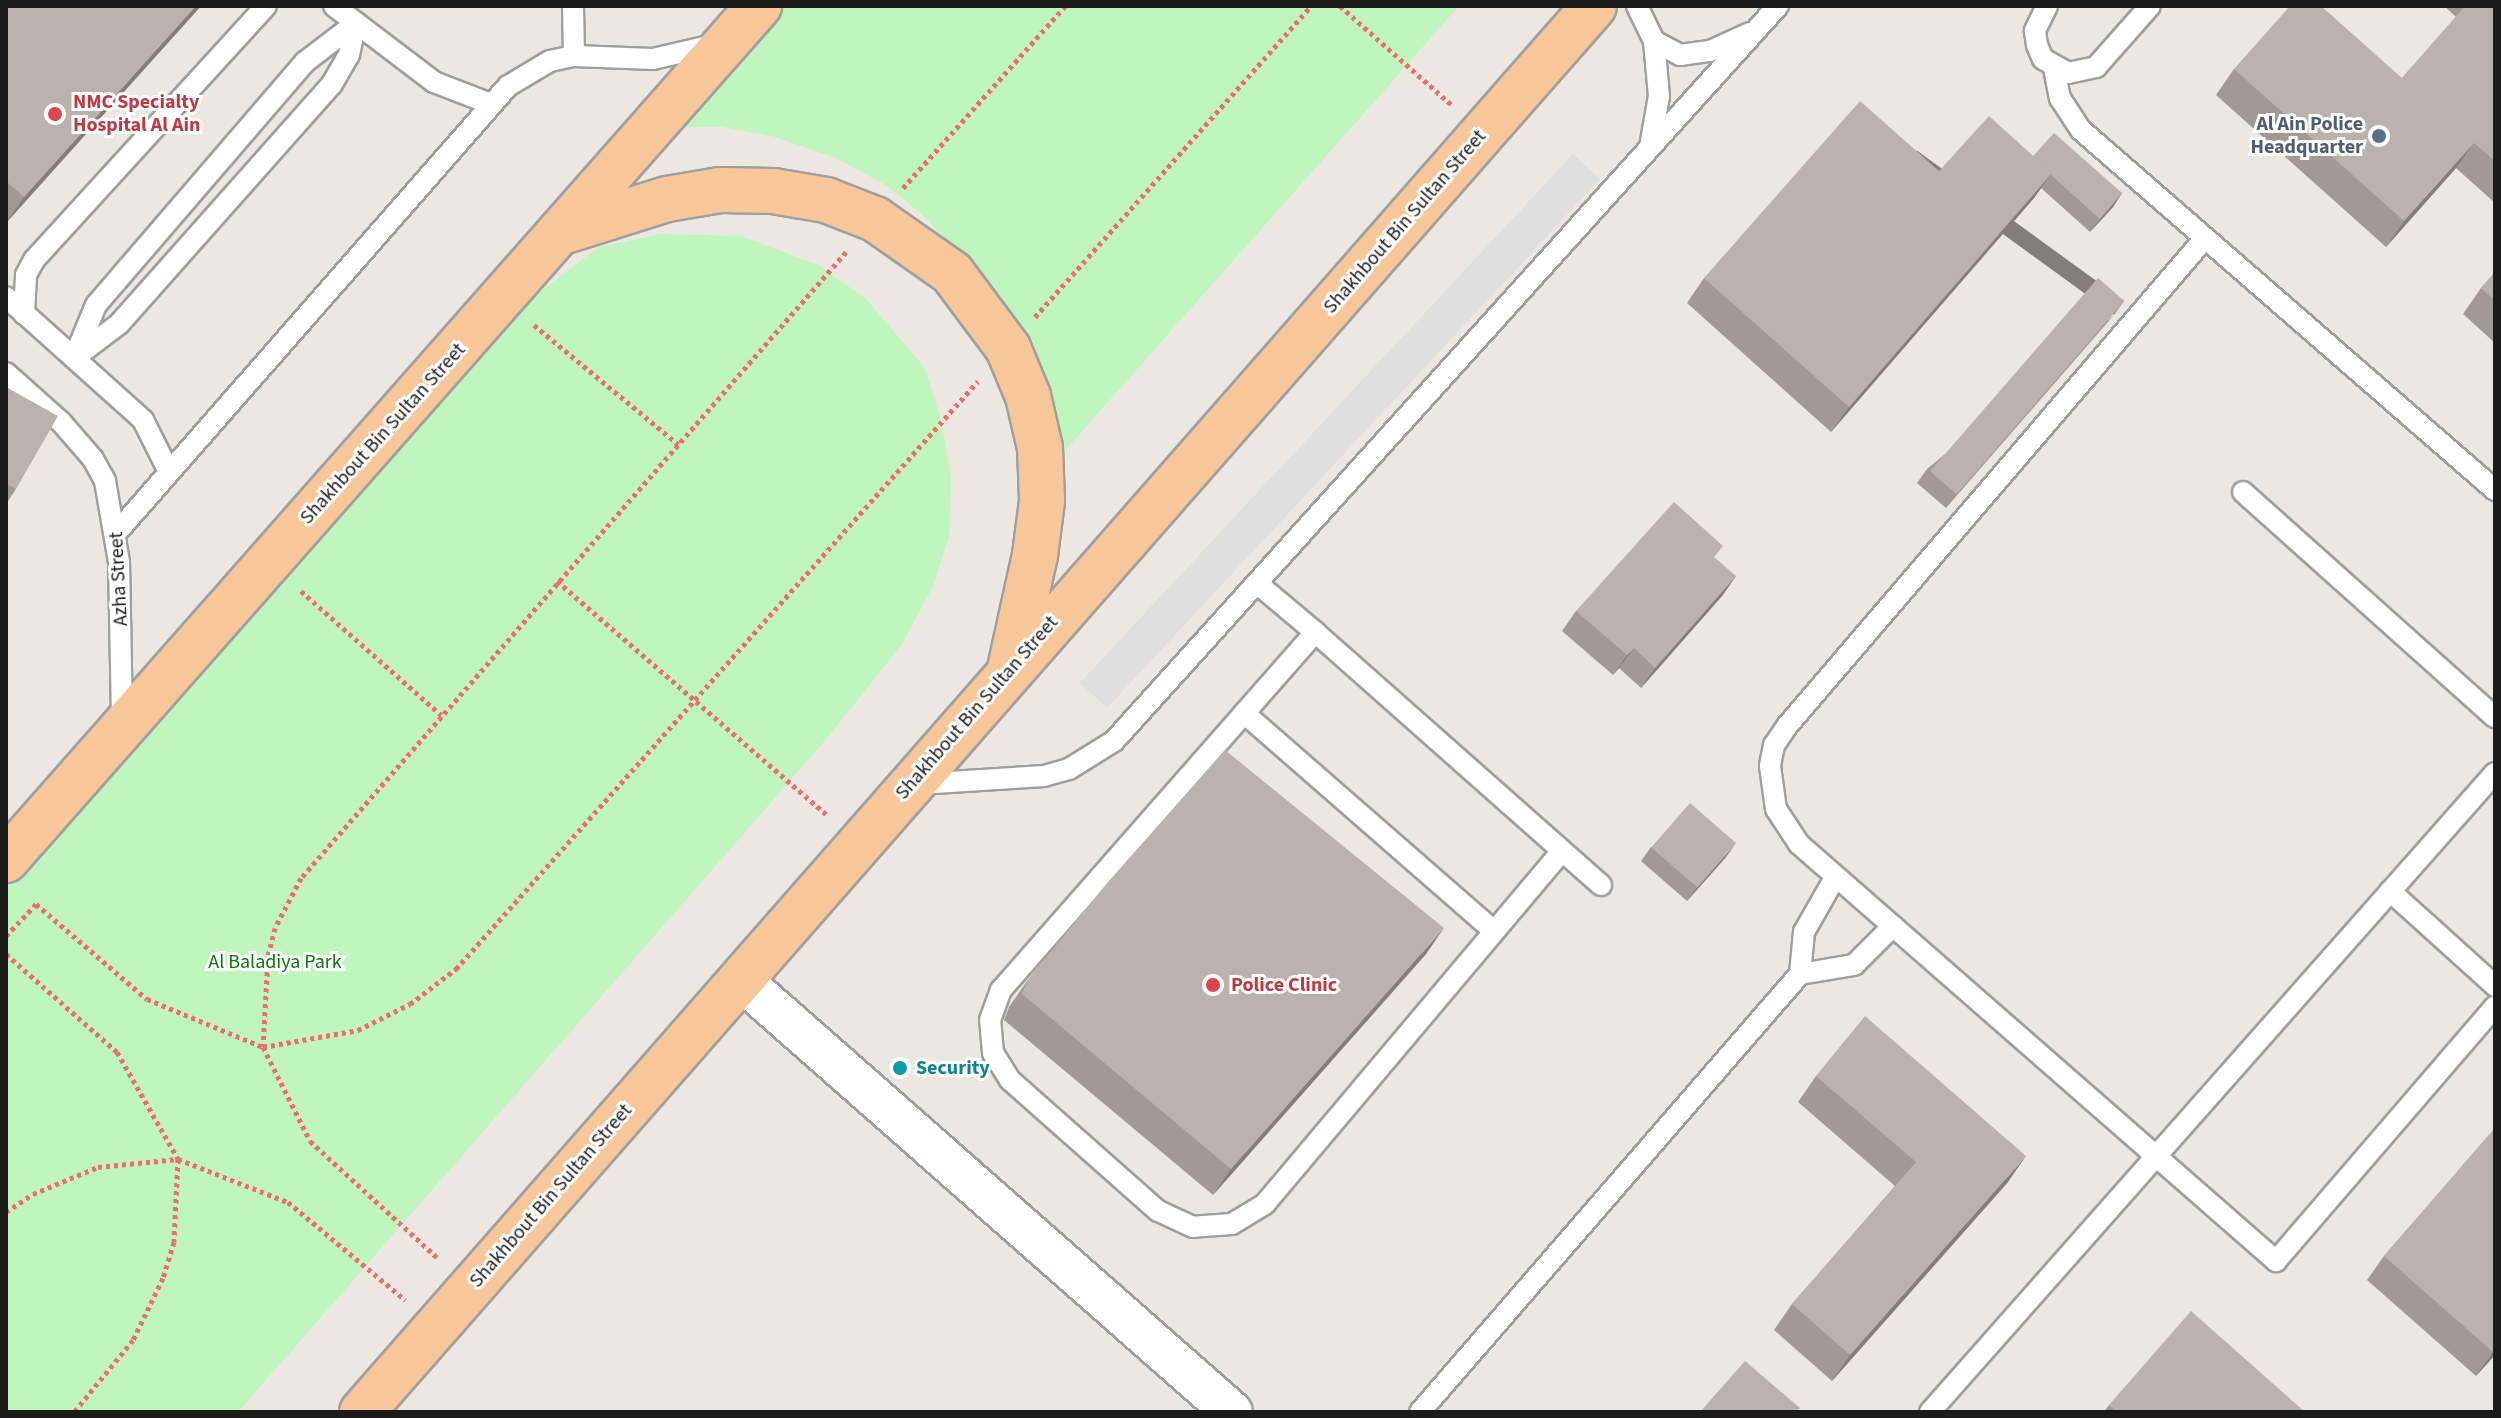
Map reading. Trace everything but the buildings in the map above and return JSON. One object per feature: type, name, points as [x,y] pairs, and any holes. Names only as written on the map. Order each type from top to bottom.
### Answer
[{"type":"main road","name":"Shakhbout Bin Sultan Street","points":[[362,1412],[858,842],[1594,6]]},
{"type":"main road","name":"Shakhbout Bin Sultan Street","points":[[6,860],[745,22]]},
{"type":"main road","points":[[562,232],[667,199],[720,190],[773,191],[826,200],[875,219],[952,273],[1008,348],[1028,396],[1037,435],[1042,501],[1010,672]]},
{"type":"street","points":[[740,979],[1232,1412]]},
{"type":"lane","points":[[24,314],[26,275],[34,260],[266,6]]},
{"type":"lane","points":[[334,6],[434,82],[491,104]]},
{"type":"lane","points":[[573,6],[574,56]]},
{"type":"lane","points":[[1637,6],[1654,41],[1659,96],[1649,150]]},
{"type":"lane","points":[[911,784],[1044,776],[1093,757],[1133,723],[1778,6]]},
{"type":"lane","points":[[2047,6],[2035,31],[2037,45],[2054,68],[2060,98],[2081,130],[2495,490]]},
{"type":"lane","points":[[2054,68],[2068,73],[2096,67],[2143,8]]},
{"type":"lane","points":[[117,532],[491,104],[528,72],[574,56],[653,59],[745,22]]},
{"type":"lane","points":[[74,358],[119,324],[332,84],[349,55],[356,23]]},
{"type":"lane","points":[[74,358],[96,305],[305,62],[356,23]]},
{"type":"lane","points":[[1654,41],[1666,50],[1695,56],[1758,30]]},
{"type":"lane","points":[[2205,238],[1774,745],[1770,766],[1776,809],[1799,844],[2276,1261],[2495,1006]]},
{"type":"lane","points":[[6,297],[143,420],[168,470]]},
{"type":"lane","name":"Azha Street","points":[[6,373],[93,459],[117,532],[121,730]]},
{"type":"lane","points":[[2243,492],[2495,717]]},
{"type":"lane","points":[[1258,584],[1601,885]]},
{"type":"lane","points":[[1315,632],[1001,990],[990,1020],[993,1053],[1010,1080],[1158,1211],[1184,1224],[1213,1228],[1241,1220],[1265,1204],[1562,851]]},
{"type":"lane","points":[[1244,713],[1494,931]]},
{"type":"lane","points":[[1930,1412],[2495,773]]},
{"type":"lane","points":[[1420,1412],[1800,974],[1804,932],[1836,876]]},
{"type":"lane","points":[[2390,891],[2495,986]]},
{"type":"lane","points":[[1800,974],[1854,965],[1893,926]]},
{"type":"path","points":[[6,936],[36,904],[147,999],[263,1047],[358,1030],[410,1004],[456,969],[1311,6]]},
{"type":"path","points":[[1340,6],[1483,133]]},
{"type":"path","points":[[431,1271],[441,1259],[310,1141],[263,1047],[268,956],[286,902],[557,581],[1062,7]]},
{"type":"path","points":[[503,299],[678,444]]},
{"type":"path","points":[[269,563],[441,715]]},
{"type":"path","points":[[557,581],[858,842]]},
{"type":"path","points":[[6,924],[12,929]]},
{"type":"path","points":[[6,954],[117,1052],[178,1159],[174,1242],[163,1278],[133,1340],[74,1412]]},
{"type":"path","points":[[6,1212],[33,1194],[98,1167],[178,1159],[288,1202],[406,1301],[413,1292]]},
{"type":"green space","points":[[775,6],[1459,6],[1053,464],[971,269],[927,219],[889,187],[836,158],[772,136],[722,127],[670,127]]},
{"type":"green space","name":"Al Baladiya Park","points":[[660,234],[741,236],[818,265],[865,298],[924,367],[941,419],[951,478],[949,536],[934,584],[902,644],[828,737],[238,1412],[6,1412],[6,860],[501,321],[599,247]]},
{"type":"shaded area","points":[[1573,154],[1600,179],[1107,708],[1080,683]]},
{"type":"place","name":"NMC Specialty Hospital Al Ain","points":[[55,114]]},
{"type":"place","name":"Al Ain Police Headquarter","points":[[2379,136]]},
{"type":"place","name":"Police Clinic","points":[[1213,985]]},
{"type":"place","name":"Security","points":[[900,1068]]}]
